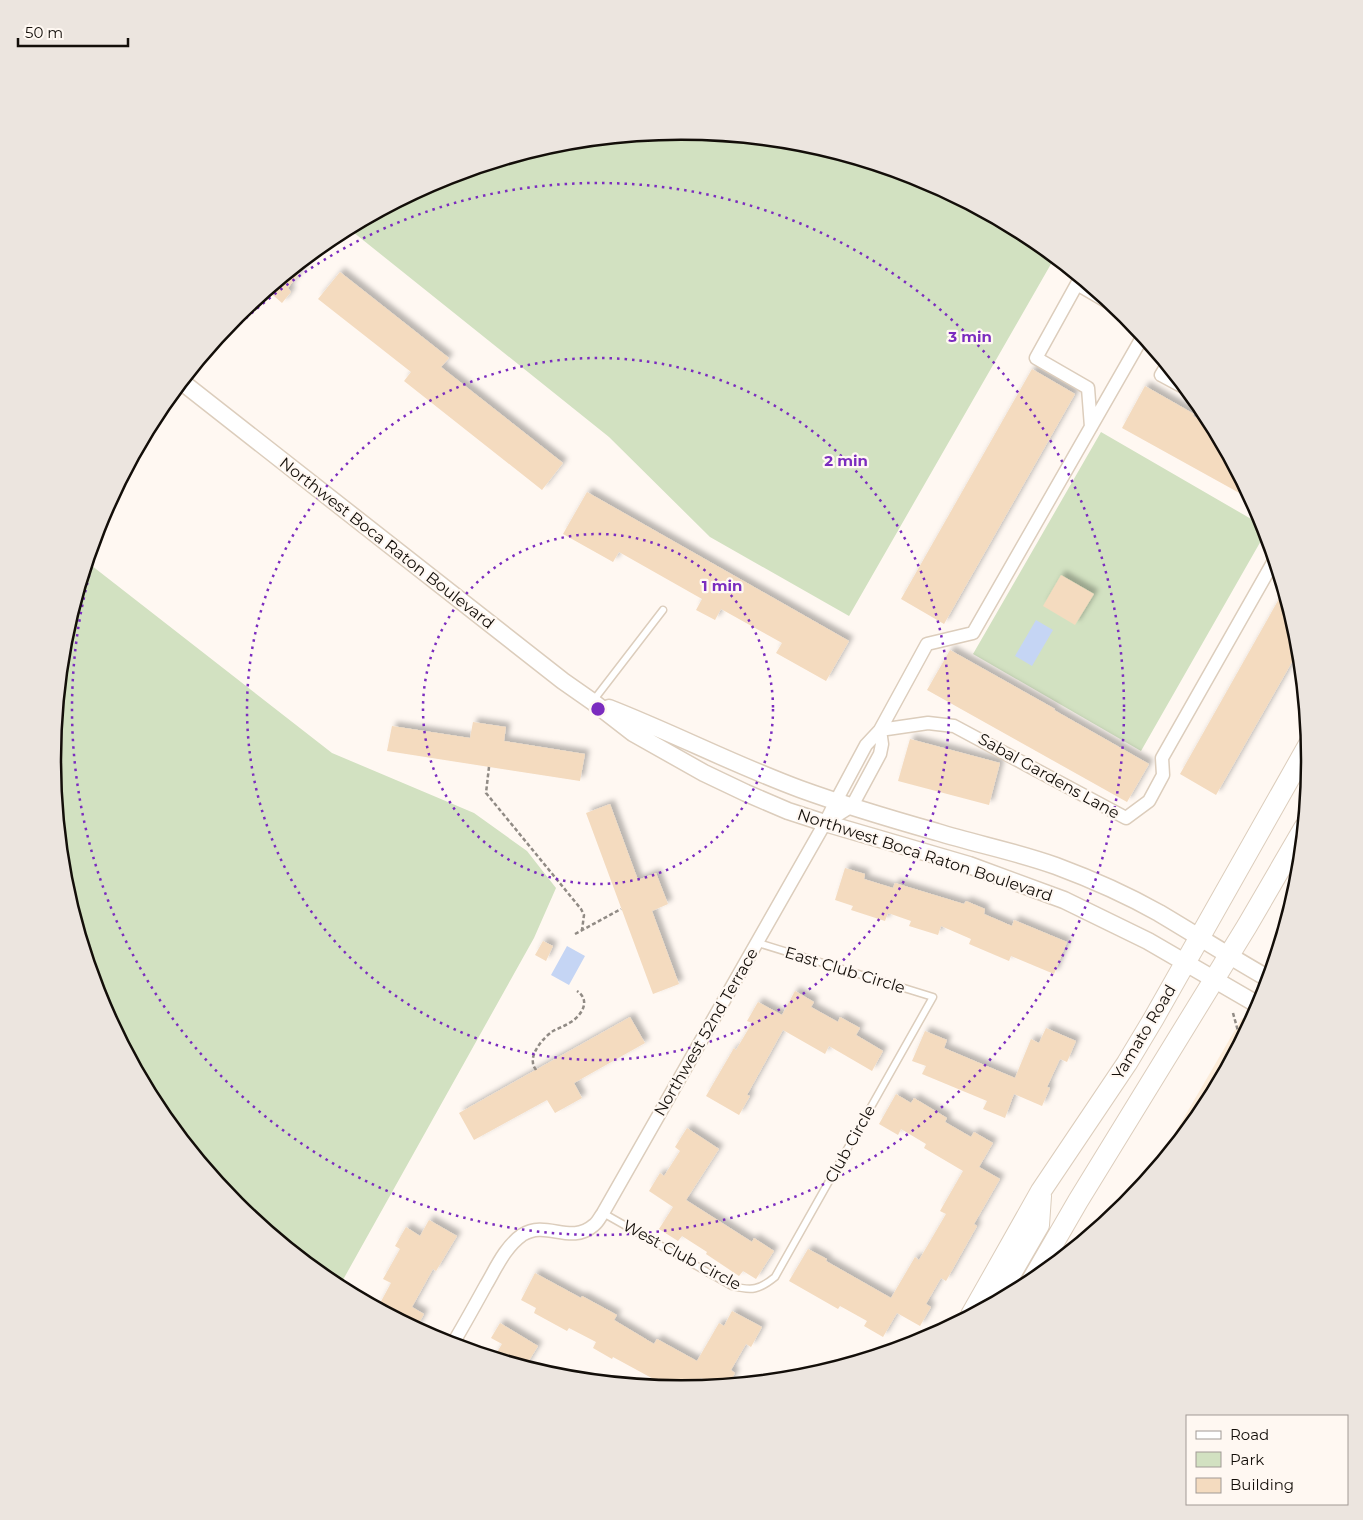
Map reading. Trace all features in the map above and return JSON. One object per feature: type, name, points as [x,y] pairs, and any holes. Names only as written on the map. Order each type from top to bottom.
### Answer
[{"type":"main road","name":"Yamato Road","points":[[977,1305],[1041,1191],[1127,1063],[1302,757]]},
{"type":"main road","name":"Yamato Road","points":[[1041,1265],[1078,1201],[1229,956],[1296,842]]},
{"type":"main road","points":[[1000,1292],[1039,1225],[1041,1191]]},
{"type":"street","points":[[1080,286],[1077,284],[1036,358],[1088,388],[1091,427]]},
{"type":"street","points":[[836,801],[866,745],[880,730],[926,644],[973,633],[1140,342]]},
{"type":"street","points":[[1164,370],[1161,374],[1173,381]]},
{"type":"street","name":"Northwest Boca Raton Boulevard","points":[[187,386],[563,681],[633,733],[704,773],[771,804],[825,823],[969,866],[1058,897],[1148,942],[1253,1002]]},
{"type":"street","name":"Sabal Gardens Lane","points":[[880,730],[928,723],[954,726],[1126,818],[1149,801],[1163,775],[1162,758],[1271,567]]},
{"type":"street","name":"Northwest Boca Raton Boulevard","points":[[593,702],[645,722],[714,755],[800,789],[936,832],[1014,852],[1057,866],[1158,912],[1263,976]]},
{"type":"street","points":[[825,823],[852,806],[880,754],[882,744],[880,730]]},
{"type":"street","name":"Northwest 52nd Terrace","points":[[456,1338],[507,1249],[522,1235],[539,1229],[569,1234],[580,1233],[594,1225],[603,1213],[758,942],[836,801]]},
{"type":"lane","points":[[593,702],[664,610]]},
{"type":"lane","name":"East Club Circle","points":[[758,942],[933,997]]},
{"type":"lane","name":"Club Circle","points":[[763,1287],[775,1277],[933,997]]},
{"type":"lane","name":"West Club Circle","points":[[603,1213],[732,1286],[747,1290],[763,1287]]},
{"type":"path","points":[[489,767],[486,793],[581,908],[584,915],[582,930]]},
{"type":"path","points":[[576,934],[622,909]]},
{"type":"path","points":[[536,1070],[532,1062],[539,1045],[552,1032],[572,1022],[583,1010],[584,1001],[577,991]]},
{"type":"path","points":[[1233,1013],[1238,1033]]},
{"type":"shaded area","points":[[1242,1018],[1245,1019],[1219,1070],[1168,1145]]},
{"type":"green space","points":[[641,141],[722,141],[762,145],[842,161],[919,187],[992,223],[1052,263],[849,616],[710,537],[609,437],[354,233],[407,204],[444,187],[521,161],[601,145]]},
{"type":"green space","points":[[1101,432],[1254,521],[1261,540],[1141,751],[973,654]]},
{"type":"green space","points":[[92,566],[332,753],[474,813],[527,851],[556,888],[534,938],[343,1280],[304,1252],[243,1199],[189,1138],[144,1070],[108,997],[94,959],[82,921],[73,881],[63,801],[61,760],[63,719],[73,639],[82,599]]},
{"type":"water","points":[[1036,620],[1053,630],[1032,666],[1015,656]]},
{"type":"water","points":[[567,946],[585,956],[569,985],[551,975]]},
{"type":"building","points":[[301,270],[288,288],[291,292],[282,303],[272,295]]},
{"type":"building","points":[[340,272],[449,358],[441,367],[563,463],[542,490],[404,381],[411,372],[318,299]]},
{"type":"building","points":[[1032,369],[1075,394],[944,624],[901,599]]},
{"type":"building","points":[[1145,386],[1194,414],[1193,416],[1200,420],[1219,450],[1242,494],[1122,428]]},
{"type":"building","points":[[587,492],[849,641],[826,681],[776,653],[782,643],[721,609],[715,620],[696,610],[702,599],[619,552],[613,562],[563,534]]},
{"type":"building","points":[[1061,575],[1094,594],[1075,625],[1043,606]]},
{"type":"building","points":[[1280,597],[1293,660],[1216,795],[1180,774]]},
{"type":"building","points":[[950,650],[1149,764],[1127,802],[927,690]]},
{"type":"building","points":[[473,722],[506,727],[504,741],[585,754],[580,781],[387,751],[392,726],[470,738]]},
{"type":"building","points":[[910,739],[1000,763],[989,805],[898,781]]},
{"type":"building","points":[[610,804],[638,880],[656,873],[668,904],[652,911],[679,984],[653,994],[586,813]]},
{"type":"building","points":[[845,868],[865,874],[864,879],[893,888],[895,883],[964,904],[966,901],[985,909],[984,914],[1012,926],[1014,920],[1067,942],[1054,974],[1011,956],[1009,961],[969,944],[971,939],[941,926],[938,935],[909,926],[911,921],[888,913],[885,921],[851,910],[853,906],[835,900]]},
{"type":"building","points":[[543,941],[553,946],[546,961],[535,955]]},
{"type":"building","points":[[795,991],[814,1002],[811,1007],[838,1022],[840,1017],[860,1028],[856,1035],[883,1051],[872,1071],[829,1046],[825,1054],[783,1030],[747,1095],[750,1096],[739,1115],[706,1096],[734,1048],[736,1050],[752,1023],[747,1021],[758,1002],[782,1015]]},
{"type":"building","points":[[630,1017],[645,1043],[574,1083],[582,1098],[555,1113],[547,1100],[474,1140],[459,1113]]},
{"type":"building","points":[[1046,1028],[1076,1041],[1067,1062],[1060,1059],[1047,1087],[1050,1088],[1042,1106],[1014,1094],[1005,1118],[983,1109],[987,1101],[922,1074],[926,1066],[912,1061],[925,1031],[947,1040],[944,1048],[1015,1078],[1031,1039],[1039,1043]]},
{"type":"building","points":[[896,1094],[911,1103],[914,1098],[947,1118],[945,1122],[971,1137],[974,1132],[993,1143],[979,1167],[1000,1179],[974,1224],[977,1226],[946,1281],[941,1278],[926,1304],[931,1307],[920,1326],[897,1313],[883,1337],[864,1326],[867,1321],[840,1306],[838,1309],[789,1281],[808,1249],[891,1298],[915,1257],[919,1260],[946,1214],[940,1211],[963,1171],[924,1148],[926,1144],[901,1129],[898,1135],[879,1124]]},
{"type":"building","points":[[687,1128],[719,1149],[686,1200],[752,1242],[754,1238],[774,1251],[756,1279],[743,1271],[739,1276],[682,1236],[678,1241],[659,1229],[673,1207],[649,1191],[660,1173],[664,1176],[680,1151],[675,1147]]},
{"type":"building","points":[[429,1220],[457,1236],[436,1271],[433,1269],[412,1307],[424,1314],[420,1322],[381,1302],[391,1283],[383,1279],[400,1249],[395,1246],[406,1227],[420,1236]]},
{"type":"building","points":[[535,1273],[617,1315],[614,1320],[654,1344],[657,1339],[697,1361],[719,1323],[724,1326],[732,1311],[762,1327],[751,1347],[746,1344],[731,1370],[735,1373],[732,1378],[654,1379],[593,1348],[596,1342],[569,1328],[567,1331],[534,1313],[536,1308],[521,1300]]},
{"type":"building","points":[[500,1323],[538,1346],[529,1361],[497,1352],[502,1344],[491,1338]]}]
